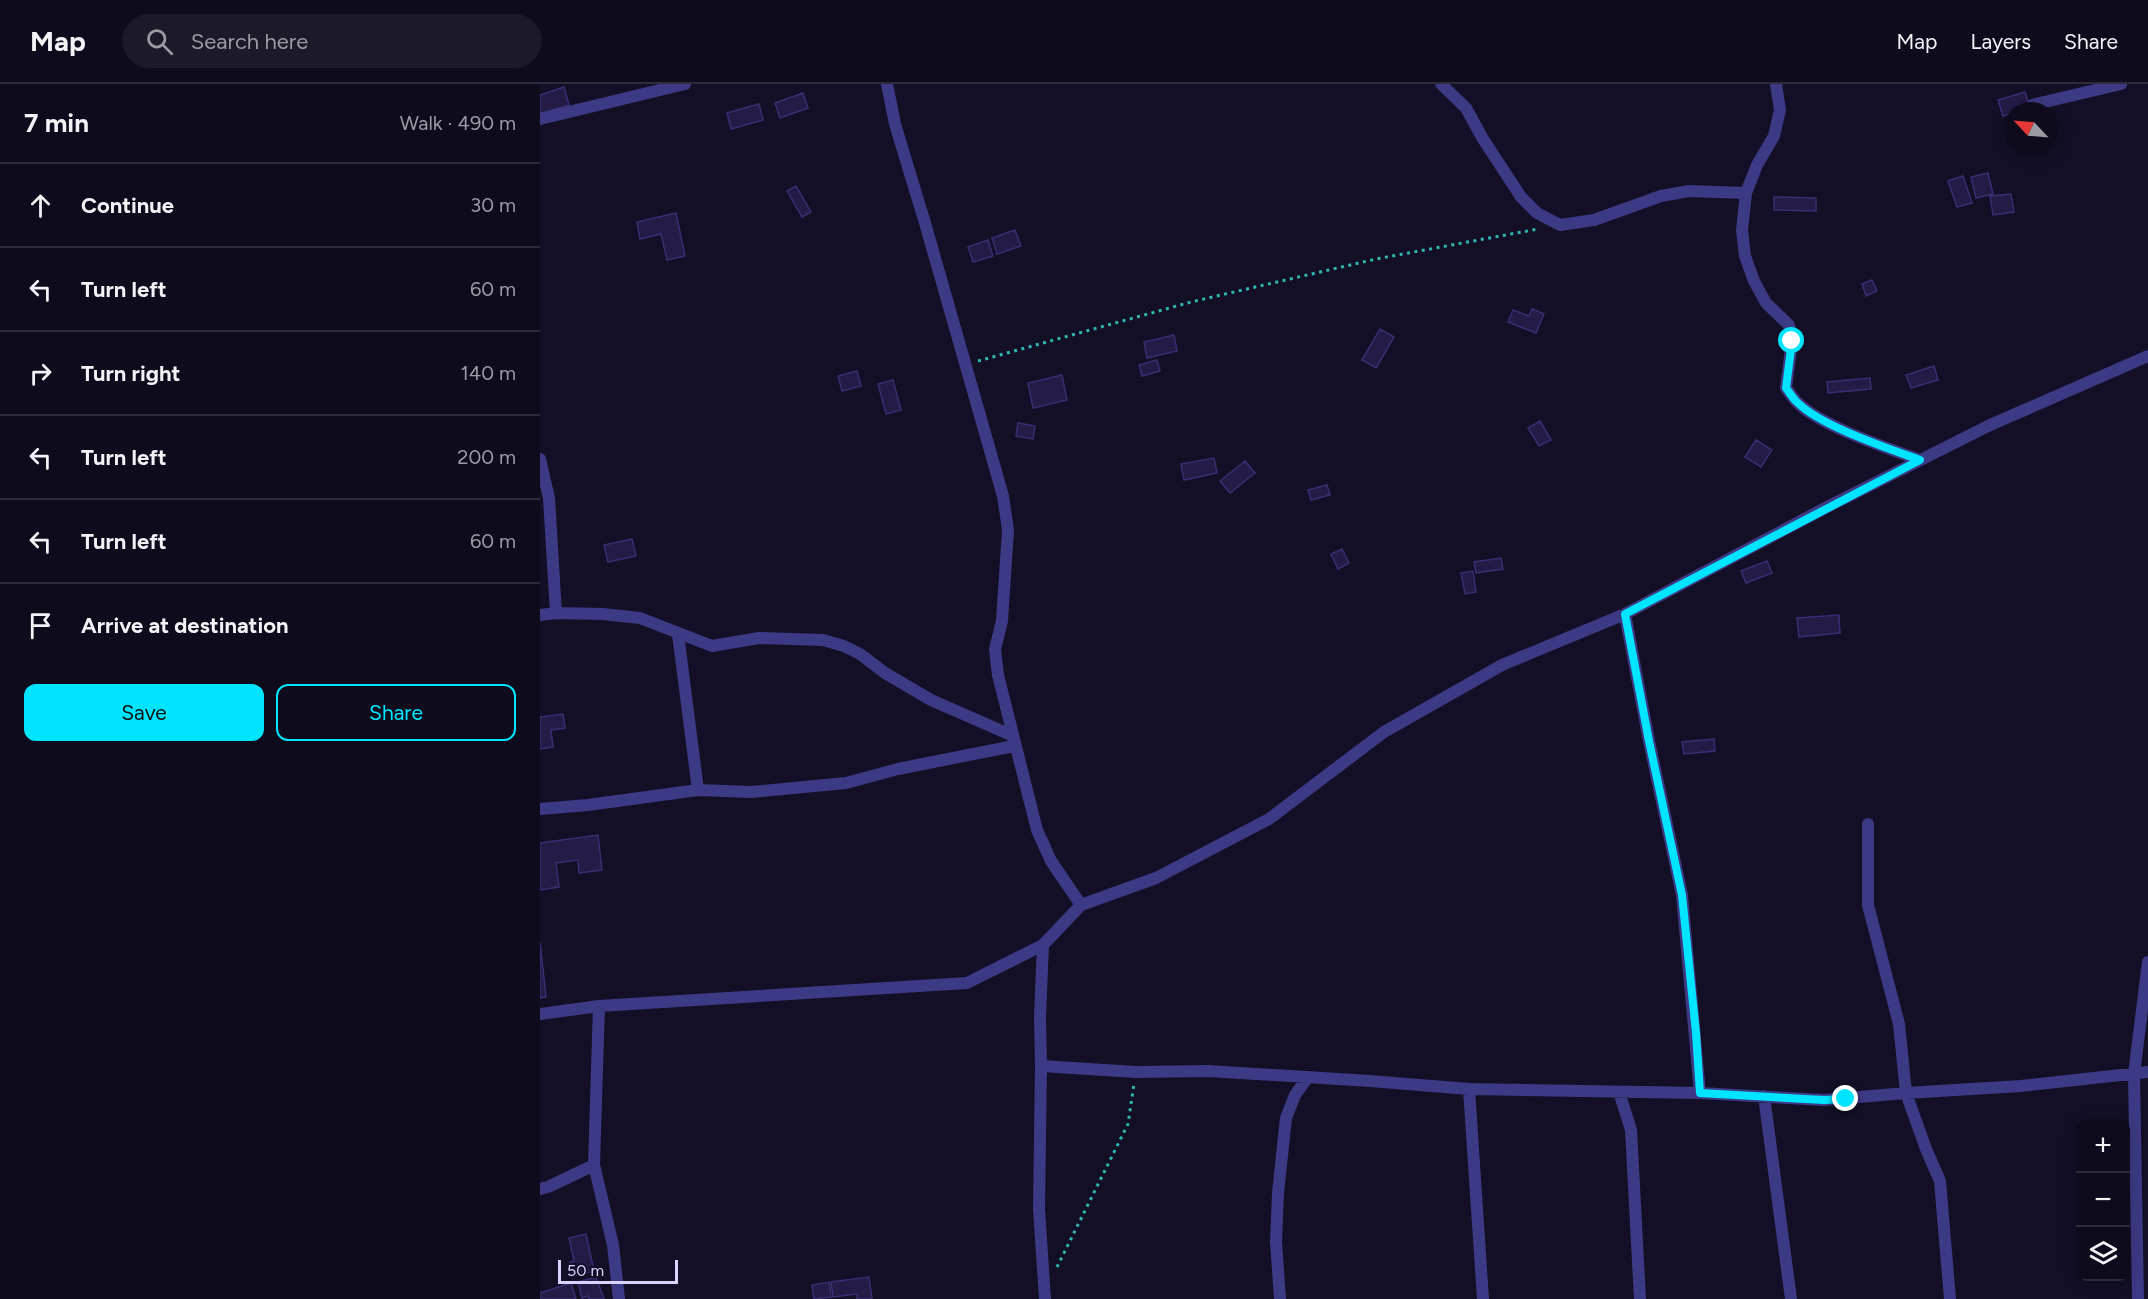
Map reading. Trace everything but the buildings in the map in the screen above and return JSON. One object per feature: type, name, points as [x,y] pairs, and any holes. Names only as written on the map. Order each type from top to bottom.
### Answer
[{"type":"street","points":[[540,118],[684,84]]},
{"type":"street","points":[[887,84],[895,124],[926,223],[964,365],[1003,496],[1008,530],[1002,621],[995,649],[998,675],[1013,741],[1036,830],[1051,861],[1081,905]]},
{"type":"street","points":[[1441,84],[1466,108],[1483,139],[1521,197],[1537,213],[1560,225],[1594,220],[1661,196],[1689,191],[1746,193]]},
{"type":"street","points":[[1776,84],[1780,110],[1774,136],[1757,165],[1746,193],[1742,230],[1744,256],[1754,281],[1766,303],[1789,325],[1792,341],[1786,388],[1798,403],[1818,417],[1920,460]]},
{"type":"street","points":[[2044,102],[2121,84]]},
{"type":"street","points":[[540,1014],[599,1006],[968,983],[1043,945],[1081,905],[1156,878],[1269,819],[1384,732],[1502,665],[1625,614],[1988,426],[2148,356]]},
{"type":"street","points":[[540,459],[549,498],[556,613]]},
{"type":"street","points":[[540,615],[603,614],[640,618],[712,646],[759,638],[823,640],[844,646],[931,700],[1013,741]]},
{"type":"street","points":[[1625,614],[1682,895],[1700,1093]]},
{"type":"street","points":[[678,634],[698,790]]},
{"type":"street","points":[[540,809],[698,790],[751,792],[846,783],[1013,741]]},
{"type":"street","points":[[1868,824],[1868,905],[1899,1024],[1905,1093],[1940,1181],[1950,1299]]},
{"type":"street","points":[[1043,945],[1040,1017],[1039,1209],[1045,1299]]},
{"type":"street","points":[[2138,1299],[2134,1074],[2148,962]]},
{"type":"street","points":[[599,1006],[594,1164],[613,1245],[619,1299]]},
{"type":"street","points":[[1041,1066],[1136,1072],[1208,1071],[1469,1089],[1700,1093],[1824,1100],[2021,1086],[2148,1072]]},
{"type":"street","points":[[1280,1299],[1276,1242],[1278,1193],[1286,1118],[1295,1095],[1308,1077]]},
{"type":"street","points":[[1469,1089],[1484,1299]]},
{"type":"street","points":[[1619,1092],[1631,1130],[1640,1299]]},
{"type":"street","points":[[1764,1096],[1791,1299]]},
{"type":"street","points":[[540,1189],[548,1188],[594,1164]]},
{"type":"path","points":[[964,365],[1191,302],[1376,259],[1560,225]]},
{"type":"path","points":[[1056,1269],[1128,1125],[1136,1072]]},
{"type":"route","points":[[1792,341],[1786,388],[1798,403],[1818,417],[1920,460],[1625,614],[1682,895],[1700,1093],[1824,1100],[1846,1099]]}]
